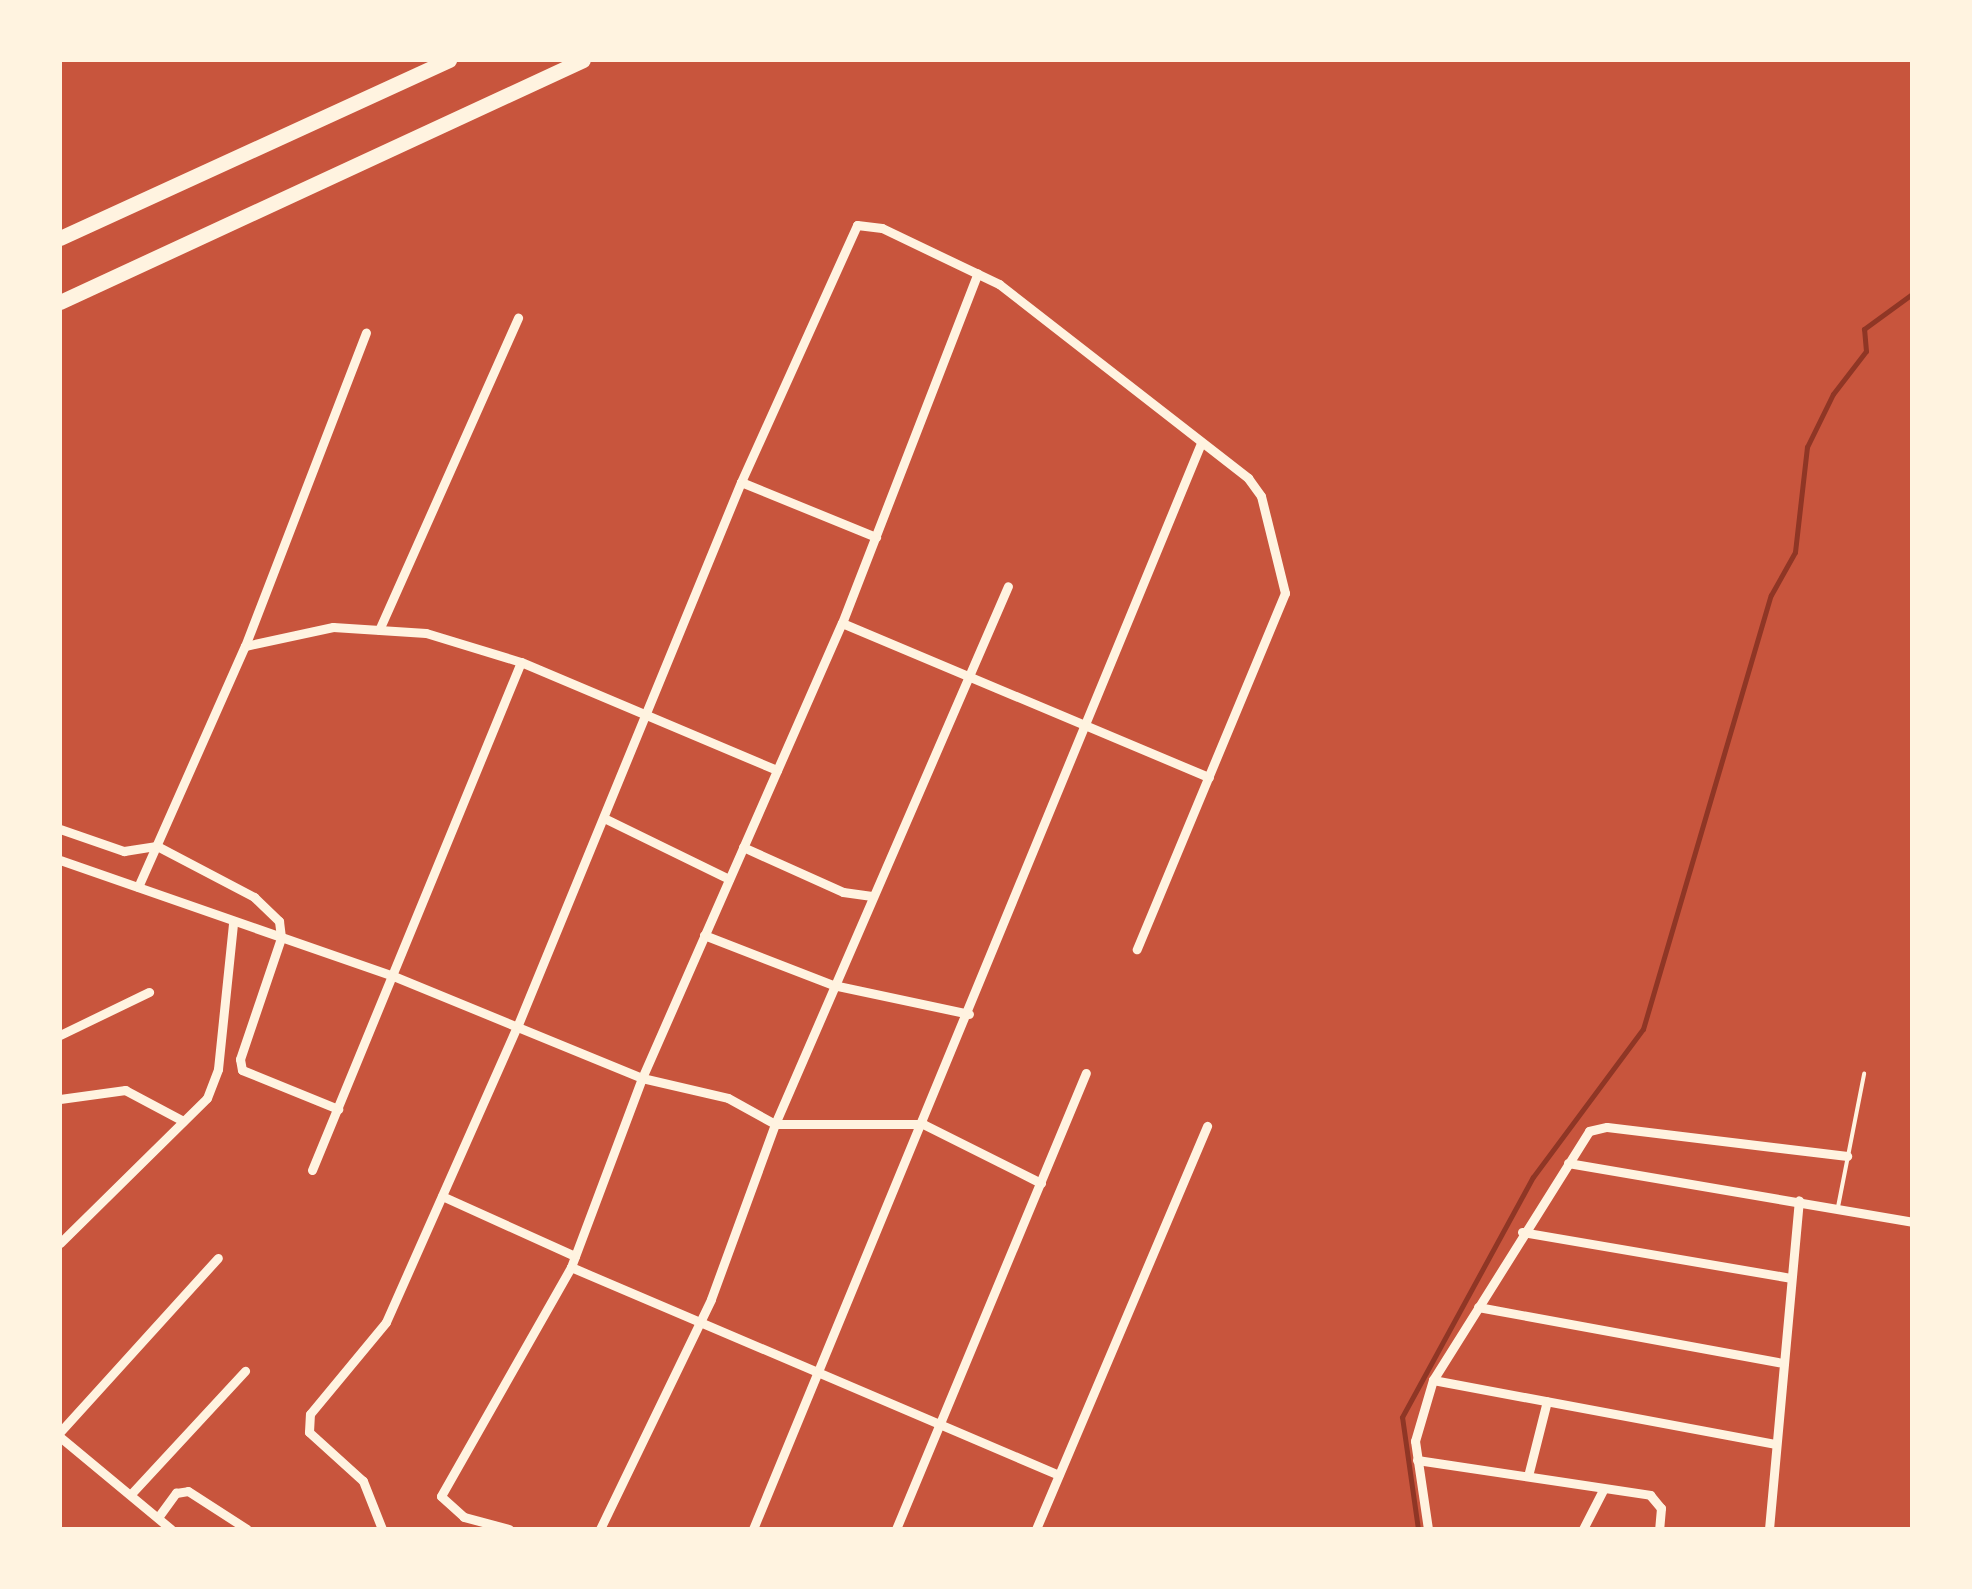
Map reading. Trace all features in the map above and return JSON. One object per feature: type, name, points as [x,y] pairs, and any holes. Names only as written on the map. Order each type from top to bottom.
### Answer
[{"type":"highway","points":[[60,238],[450,60]]},
{"type":"highway","points":[[60,302],[583,60]]},
{"type":"street","points":[[382,1529],[363,1481],[309,1432],[308,1422],[386,1322],[517,1027],[741,482],[857,225],[882,228],[978,273],[1248,478],[1260,496],[1285,593],[1137,948]]},
{"type":"street","points":[[509,1529],[464,1517],[441,1496],[573,1262],[642,1078],[842,623],[978,273]]},
{"type":"street","points":[[379,630],[518,318]]},
{"type":"street","points":[[138,887],[245,646],[366,332]]},
{"type":"street","points":[[753,1529],[1202,443]]},
{"type":"street","points":[[741,482],[876,537]]},
{"type":"street","points":[[600,1529],[696,1320],[711,1299],[775,1124],[1008,586]]},
{"type":"street","points":[[842,623],[1208,777]]},
{"type":"street","points":[[245,646],[334,627],[426,633],[521,662],[777,770]]},
{"type":"street","points":[[312,1170],[521,662]]},
{"type":"street","points":[[604,818],[729,880]]},
{"type":"street","points":[[60,829],[124,851],[157,846],[254,898],[279,921],[281,938],[240,1059],[242,1070],[338,1109]]},
{"type":"street","points":[[743,847],[843,892],[872,896]]},
{"type":"street","points":[[60,860],[233,923],[391,974],[642,1078],[728,1098],[775,1124],[923,1124],[1041,1183]]},
{"type":"street","points":[[60,1243],[206,1098],[218,1069],[233,923]]},
{"type":"street","points":[[704,936],[833,985],[968,1014]]},
{"type":"street","points":[[60,1035],[149,992]]},
{"type":"street","points":[[896,1529],[1086,1073]]},
{"type":"street","points":[[60,1099],[126,1090],[183,1121]]},
{"type":"street","points":[[1036,1529],[1208,1126]]},
{"type":"street","points":[[1428,1529],[1418,1460],[1419,1418],[1434,1380],[1522,1232],[1568,1163],[1597,1128],[1847,1156]]},
{"type":"street","points":[[1568,1163],[1912,1222]]},
{"type":"street","points":[[442,1196],[696,1320],[1060,1475]]},
{"type":"street","points":[[1769,1529],[1800,1200]]},
{"type":"street","points":[[1522,1232],[1790,1278]]},
{"type":"street","points":[[171,1529],[60,1435],[218,1258]]},
{"type":"street","points":[[1478,1308],[1784,1362]]},
{"type":"street","points":[[131,1494],[245,1371]]},
{"type":"street","points":[[1434,1380],[1776,1444]]},
{"type":"street","points":[[1528,1476],[1547,1401]]},
{"type":"street","points":[[1418,1460],[1656,1498],[1659,1529]]},
{"type":"street","points":[[159,1516],[176,1494],[188,1490],[247,1529]]},
{"type":"street","points":[[1583,1529],[1603,1490]]},
{"type":"lane","points":[[1838,1207],[1864,1074]]},
{"type":"waterway","points":[[1418,1529],[1402,1417],[1533,1177],[1643,1029],[1771,595],[1795,552],[1807,447],[1833,394],[1866,351],[1864,329],[1912,294]]}]
